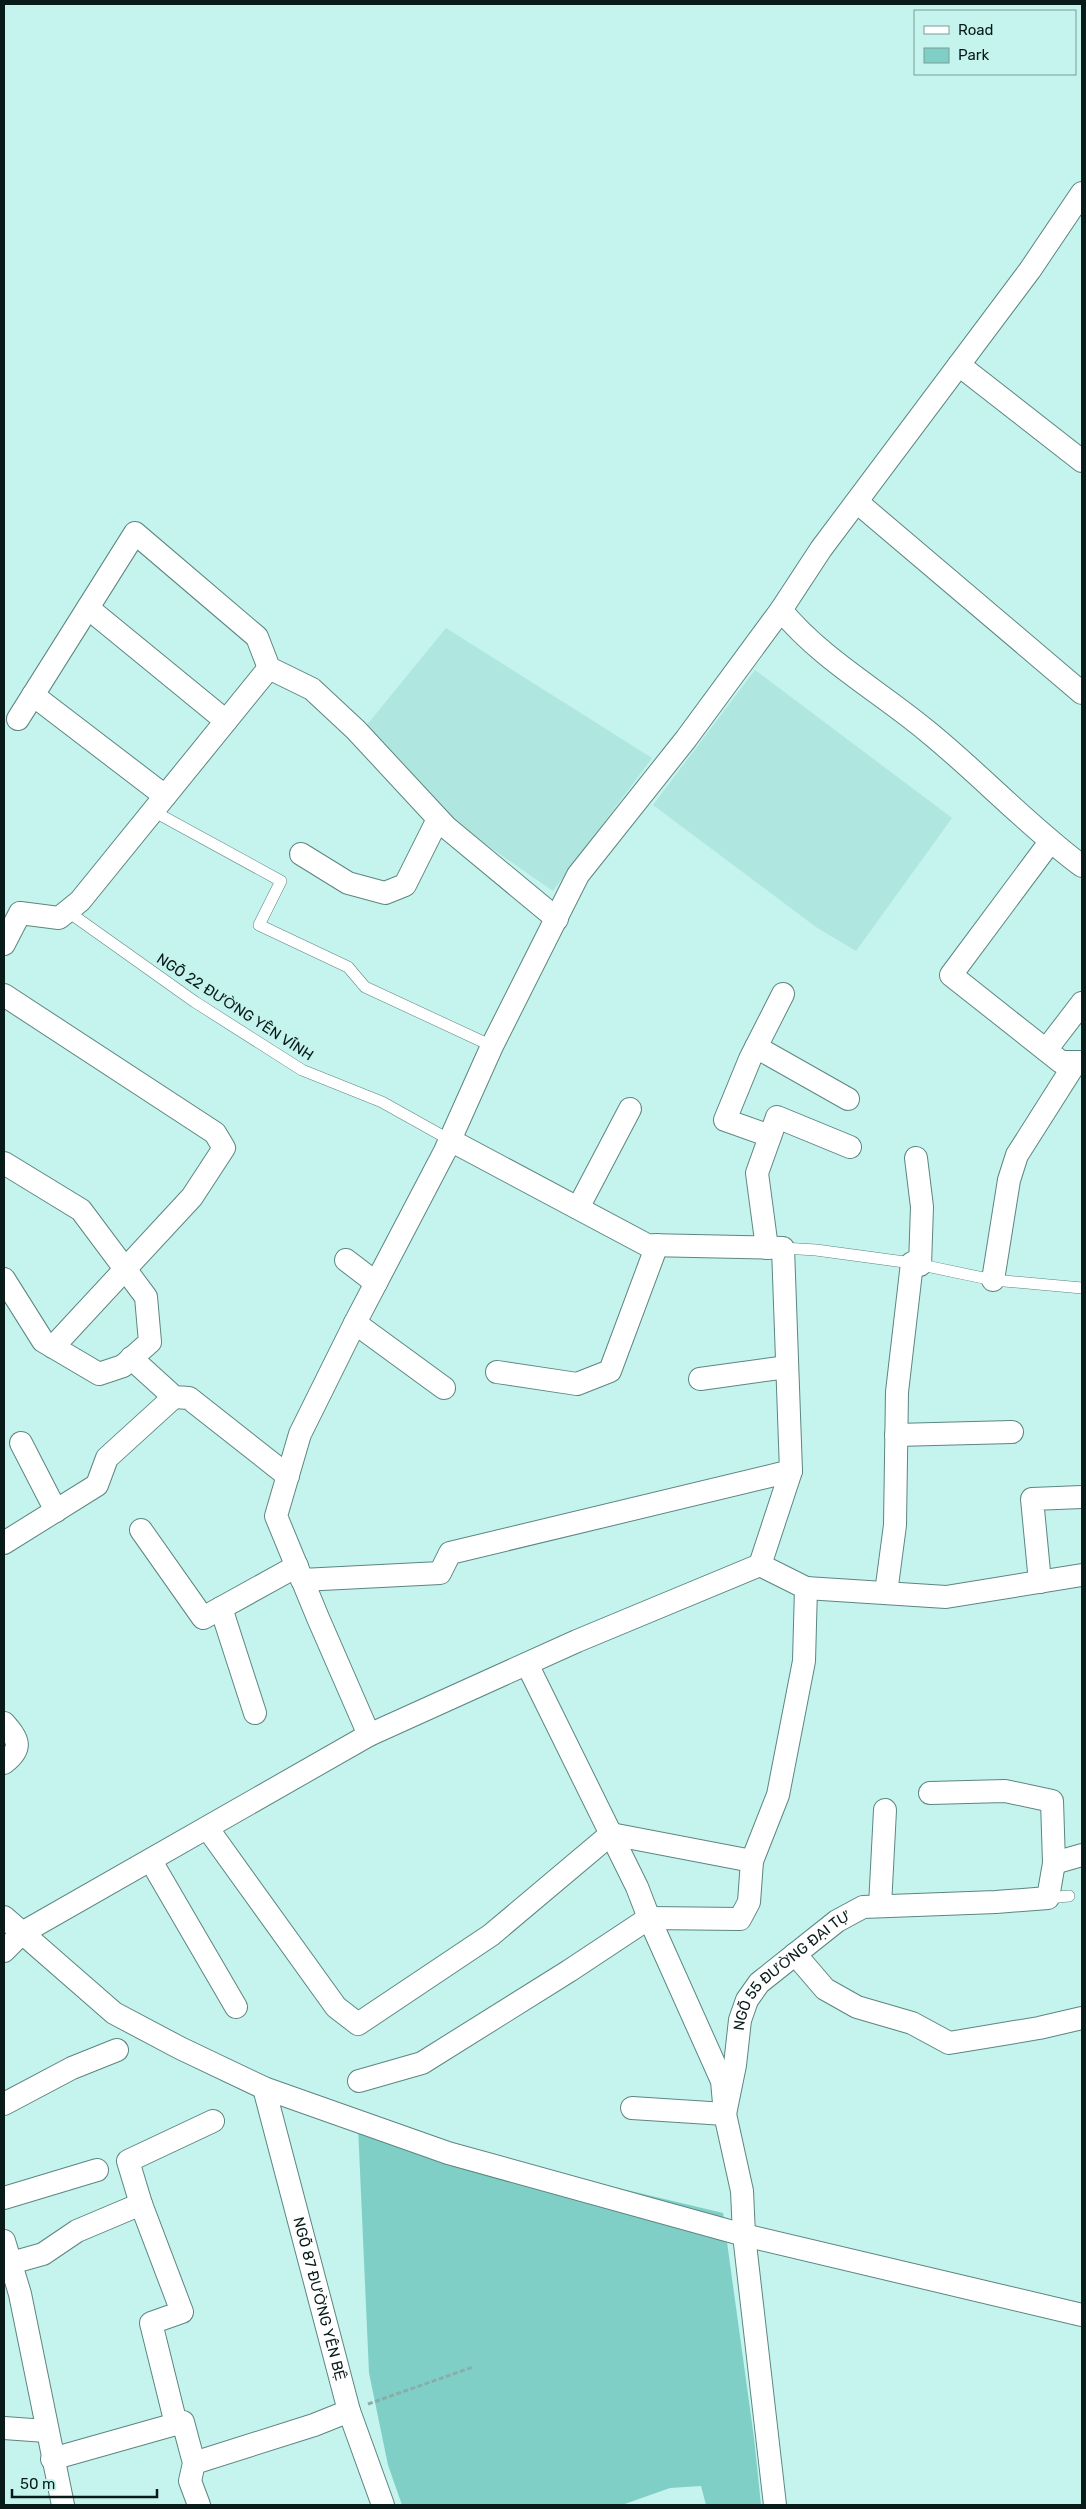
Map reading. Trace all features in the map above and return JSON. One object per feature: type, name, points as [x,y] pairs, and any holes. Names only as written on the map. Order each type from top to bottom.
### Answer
[{"type":"street","points":[[369,1735],[276,1516],[300,1434],[450,1140],[492,1046],[578,875],[686,739],[781,610],[821,549],[1030,270],[1082,193]]},
{"type":"street","points":[[959,365],[1082,461]]},
{"type":"street","points":[[857,502],[1082,693]]},
{"type":"street","points":[[18,719],[135,533],[257,637],[269,668],[312,689],[356,730],[438,819],[557,919]]},
{"type":"street","points":[[88,608],[226,720]]},
{"type":"street","points":[[781,610],[801,635],[928,731],[1050,842],[1082,866]]},
{"type":"street","points":[[4,944],[20,913],[59,918],[80,901],[269,668]]},
{"type":"street","points":[[33,695],[159,803]]},
{"type":"street","points":[[301,854],[348,883],[385,893],[405,885],[438,819]]},
{"type":"street","points":[[1050,842],[951,975],[1061,1062],[1079,1062]]},
{"type":"street","points":[[770,1136],[725,1120],[756,1047],[783,994]]},
{"type":"street","points":[[4,995],[215,1133],[224,1148],[192,1197],[53,1347]]},
{"type":"street","points":[[1046,1050],[1082,1002]]},
{"type":"street","points":[[756,1047],[848,1099]]},
{"type":"street","points":[[993,1280],[1009,1180],[1017,1156],[1079,1062]]},
{"type":"street","points":[[578,1208],[630,1109]]},
{"type":"street","points":[[4,1951],[22,1933],[208,1829],[369,1735],[528,1664],[760,1565],[791,1471],[787,1367],[775,1248],[757,1173],[777,1117],[850,1147]]},
{"type":"street","points":[[450,1140],[647,1245],[775,1248]]},
{"type":"street","points":[[886,1593],[895,1525],[897,1392],[916,1264],[922,1207],[916,1158]]},
{"type":"street","points":[[4,1163],[81,1210],[146,1297],[150,1342],[123,1366],[99,1374],[43,1341],[4,1279]]},
{"type":"street","points":[[497,1372],[577,1384],[610,1371],[657,1245]]},
{"type":"street","points":[[346,1260],[376,1283]]},
{"type":"street","points":[[355,1323],[444,1388]]},
{"type":"street","points":[[131,1358],[174,1397],[189,1398],[288,1476]]},
{"type":"street","points":[[700,1379],[787,1367]]},
{"type":"street","points":[[4,1544],[97,1485],[107,1458],[174,1397]]},
{"type":"street","points":[[896,1435],[1012,1432]]},
{"type":"street","points":[[21,1443],[56,1511]]},
{"type":"street","points":[[141,1530],[203,1618],[299,1573],[440,1573],[450,1553],[791,1471]]},
{"type":"street","points":[[1040,1582],[1032,1499],[1082,1497]]},
{"type":"street","points":[[760,1565],[806,1588],[946,1597],[1082,1575]]},
{"type":"street","points":[[359,2081],[422,2063],[569,1971],[649,1918],[740,1920],[749,1902],[752,1861],[778,1795],[804,1661],[806,1588]]},
{"type":"street","points":[[222,1608],[255,1713]]},
{"type":"street","points":[[528,1664],[637,1887],[722,2081],[725,2114],[742,2192],[744,2235],[775,2505]]},
{"type":"street","points":[[4,1723],[15,1736],[17,1747],[14,1755],[4,1763]]},
{"type":"street","name":"NGÕ 55 ĐƯỜNG ĐẠI TỰ","points":[[725,2114],[735,2065],[740,2020],[747,2000],[759,1983],[836,1921],[863,1907],[996,1902],[1058,1897],[1054,1863],[1052,1801],[1005,1791],[930,1793]]},
{"type":"street","points":[[880,1906],[885,1810]]},
{"type":"street","points":[[208,1829],[336,2006],[358,2024],[491,1935],[611,1834]]},
{"type":"street","points":[[611,1834],[752,1861]]},
{"type":"street","points":[[1054,1863],[1082,1855]]},
{"type":"street","points":[[151,1861],[236,2007]]},
{"type":"street","points":[[4,1917],[114,2013],[180,2048],[264,2088],[448,2153],[744,2235],[1082,2315]]},
{"type":"street","points":[[795,1954],[825,1989],[858,2007],[912,2023],[949,2043],[1038,2028],[1082,2018]]},
{"type":"street","points":[[4,2104],[72,2068],[117,2050]]},
{"type":"street","name":"NGÕ 87 ĐƯỜNG YÊN BỆ","points":[[264,2088],[349,2411],[383,2505]]},
{"type":"street","points":[[632,2108],[725,2114]]},
{"type":"street","points":[[176,2424],[151,2323],[182,2312],[140,2204],[128,2161],[213,2122]]},
{"type":"street","points":[[4,2198],[97,2170]]},
{"type":"street","points":[[10,2263],[43,2254],[77,2232],[140,2204]]},
{"type":"street","points":[[4,2241],[20,2294],[46,2431],[63,2505]]},
{"type":"street","points":[[194,2462],[314,2426],[349,2411]]},
{"type":"street","points":[[52,2459],[183,2422],[194,2462],[190,2481],[199,2505]]},
{"type":"street","points":[[4,2428],[46,2431]]},
{"type":"lane","points":[[159,803],[281,881],[258,925],[348,967],[365,987],[492,1046]]},
{"type":"lane","name":"NGÕ 22 ĐƯỜNG YÊN VĨNH","points":[[67,912],[195,1002],[302,1070],[382,1102],[450,1140]]},
{"type":"lane","points":[[775,1248],[816,1250],[916,1264],[993,1280],[1082,1288]]},
{"type":"path","points":[[349,2411],[473,2367]]},
{"type":"shaded area","points":[[446,628],[652,758],[553,891],[465,830],[366,726]]},
{"type":"shaded area","points":[[755,670],[952,818],[856,951],[816,927],[653,805]]},
{"type":"green space","points":[[358,2126],[723,2213],[754,2438],[761,2505],[706,2505],[701,2486],[670,2488],[622,2505],[402,2505],[388,2465],[369,2373]]}]
